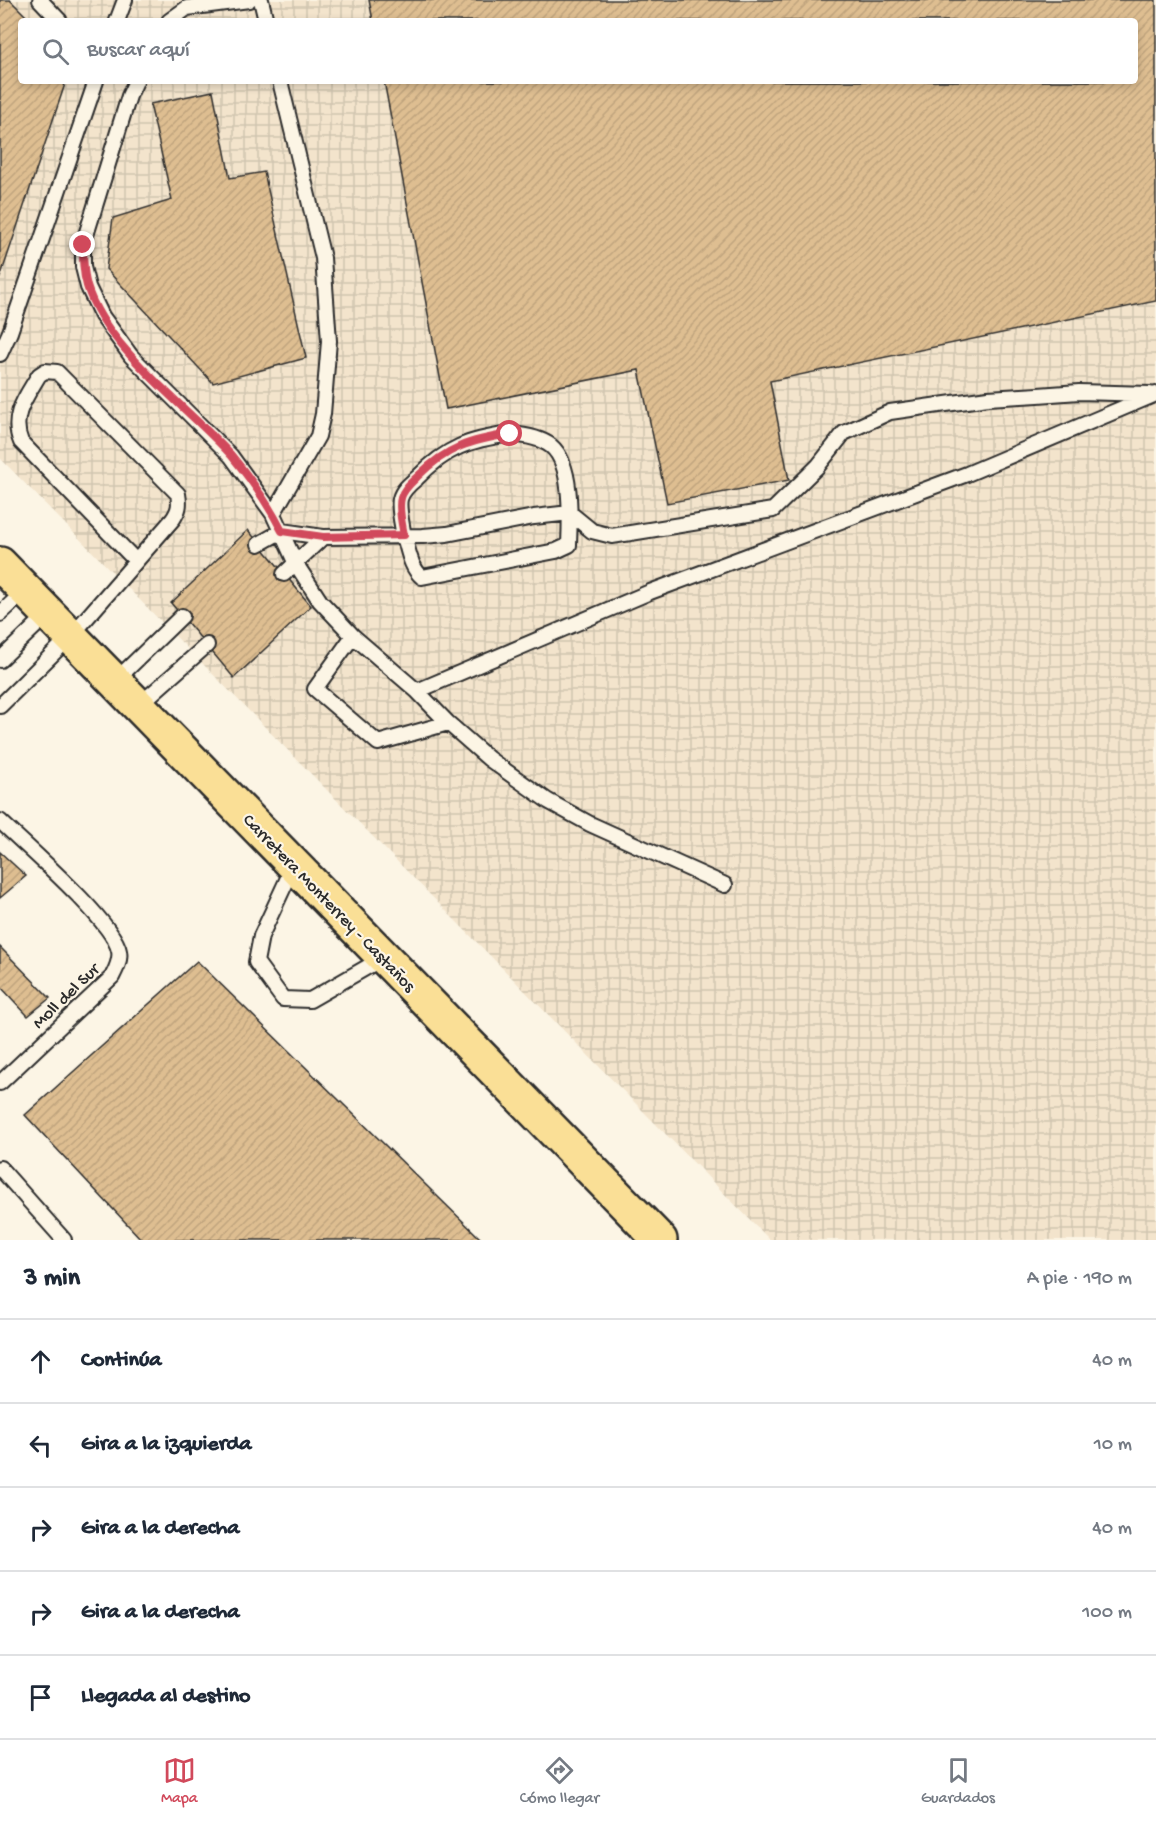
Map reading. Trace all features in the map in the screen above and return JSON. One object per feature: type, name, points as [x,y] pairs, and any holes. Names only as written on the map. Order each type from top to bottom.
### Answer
[{"type":"main road","name":"Carretera Monterrey - Castaños","points":[[0,564],[660,1240]]},
{"type":"lane","points":[[39,0],[57,18]]},
{"type":"lane","points":[[118,18],[125,0]]},
{"type":"lane","points":[[173,18],[187,8],[249,0]]},
{"type":"lane","points":[[261,0],[265,18]]},
{"type":"lane","points":[[0,354],[10,332],[95,84]]},
{"type":"lane","points":[[135,84],[83,245],[83,267],[88,287],[102,316],[131,356],[231,456],[273,514],[296,564],[320,601],[353,636],[417,691],[448,723],[489,759],[548,801],[590,824],[725,885]]},
{"type":"lane","points":[[273,514],[318,436],[323,414],[329,341],[323,258],[281,84]]},
{"type":"lane","points":[[0,660],[60,625],[136,561],[178,512],[178,494],[57,372],[45,371],[39,375],[18,412],[17,432],[21,442],[136,561]]},
{"type":"lane","points":[[259,544],[282,531],[323,537],[447,534],[534,517],[570,513],[592,531],[612,536],[773,510],[818,466],[844,433],[890,412],[988,398],[1028,395],[1079,392],[1155,394]]},
{"type":"lane","points":[[417,691],[650,592],[967,474],[1155,394]]},
{"type":"lane","points":[[510,434],[524,435],[550,445],[559,456],[565,470],[570,513],[569,545],[555,551],[422,577],[415,571],[404,535],[400,499],[405,490],[423,471],[454,448],[479,438],[510,434]]},
{"type":"lane","points":[[284,574],[323,537]]},
{"type":"lane","points":[[0,614],[26,590]]},
{"type":"lane","points":[[115,681],[182,616]]},
{"type":"lane","points":[[0,706],[60,625]]},
{"type":"lane","points":[[353,636],[315,689],[378,743],[448,723]]},
{"type":"lane","points":[[138,706],[207,645]]},
{"type":"lane","name":"Moll del Sur","points":[[0,821],[87,905],[116,940],[120,953],[118,965],[112,977],[0,1083]]},
{"type":"lane","points":[[294,865],[261,936],[256,962],[283,999],[309,1000],[384,957]]},
{"type":"lane","points":[[0,1168],[64,1240]]},
{"type":"shaded area","points":[[0,0],[1156,0],[1156,1240],[770,1240],[0,458]]},
{"type":"building","points":[[0,0],[10,0],[28,18],[18,18],[18,84],[65,84],[0,278]]},
{"type":"building","points":[[369,0],[1156,0],[1156,301],[770,381],[789,480],[667,503],[639,370],[446,409],[385,84],[1138,84],[1138,18],[372,18]]},
{"type":"building","points":[[213,91],[230,178],[264,172],[306,358],[213,383],[106,269],[113,218],[172,200],[150,104]]},
{"type":"building","points":[[248,530],[311,606],[234,678],[171,603]]},
{"type":"building","points":[[0,852],[26,876],[0,898]]},
{"type":"building","points":[[0,947],[50,998],[28,1016],[0,986]]},
{"type":"building","points":[[197,961],[482,1240],[142,1240],[25,1115]]},
{"type":"route","points":[[83,245],[83,267],[88,287],[102,316],[131,356],[231,456],[273,514],[282,531],[323,537],[404,535],[400,499],[405,490],[423,471],[436,459],[454,448],[479,438],[510,434]]}]
